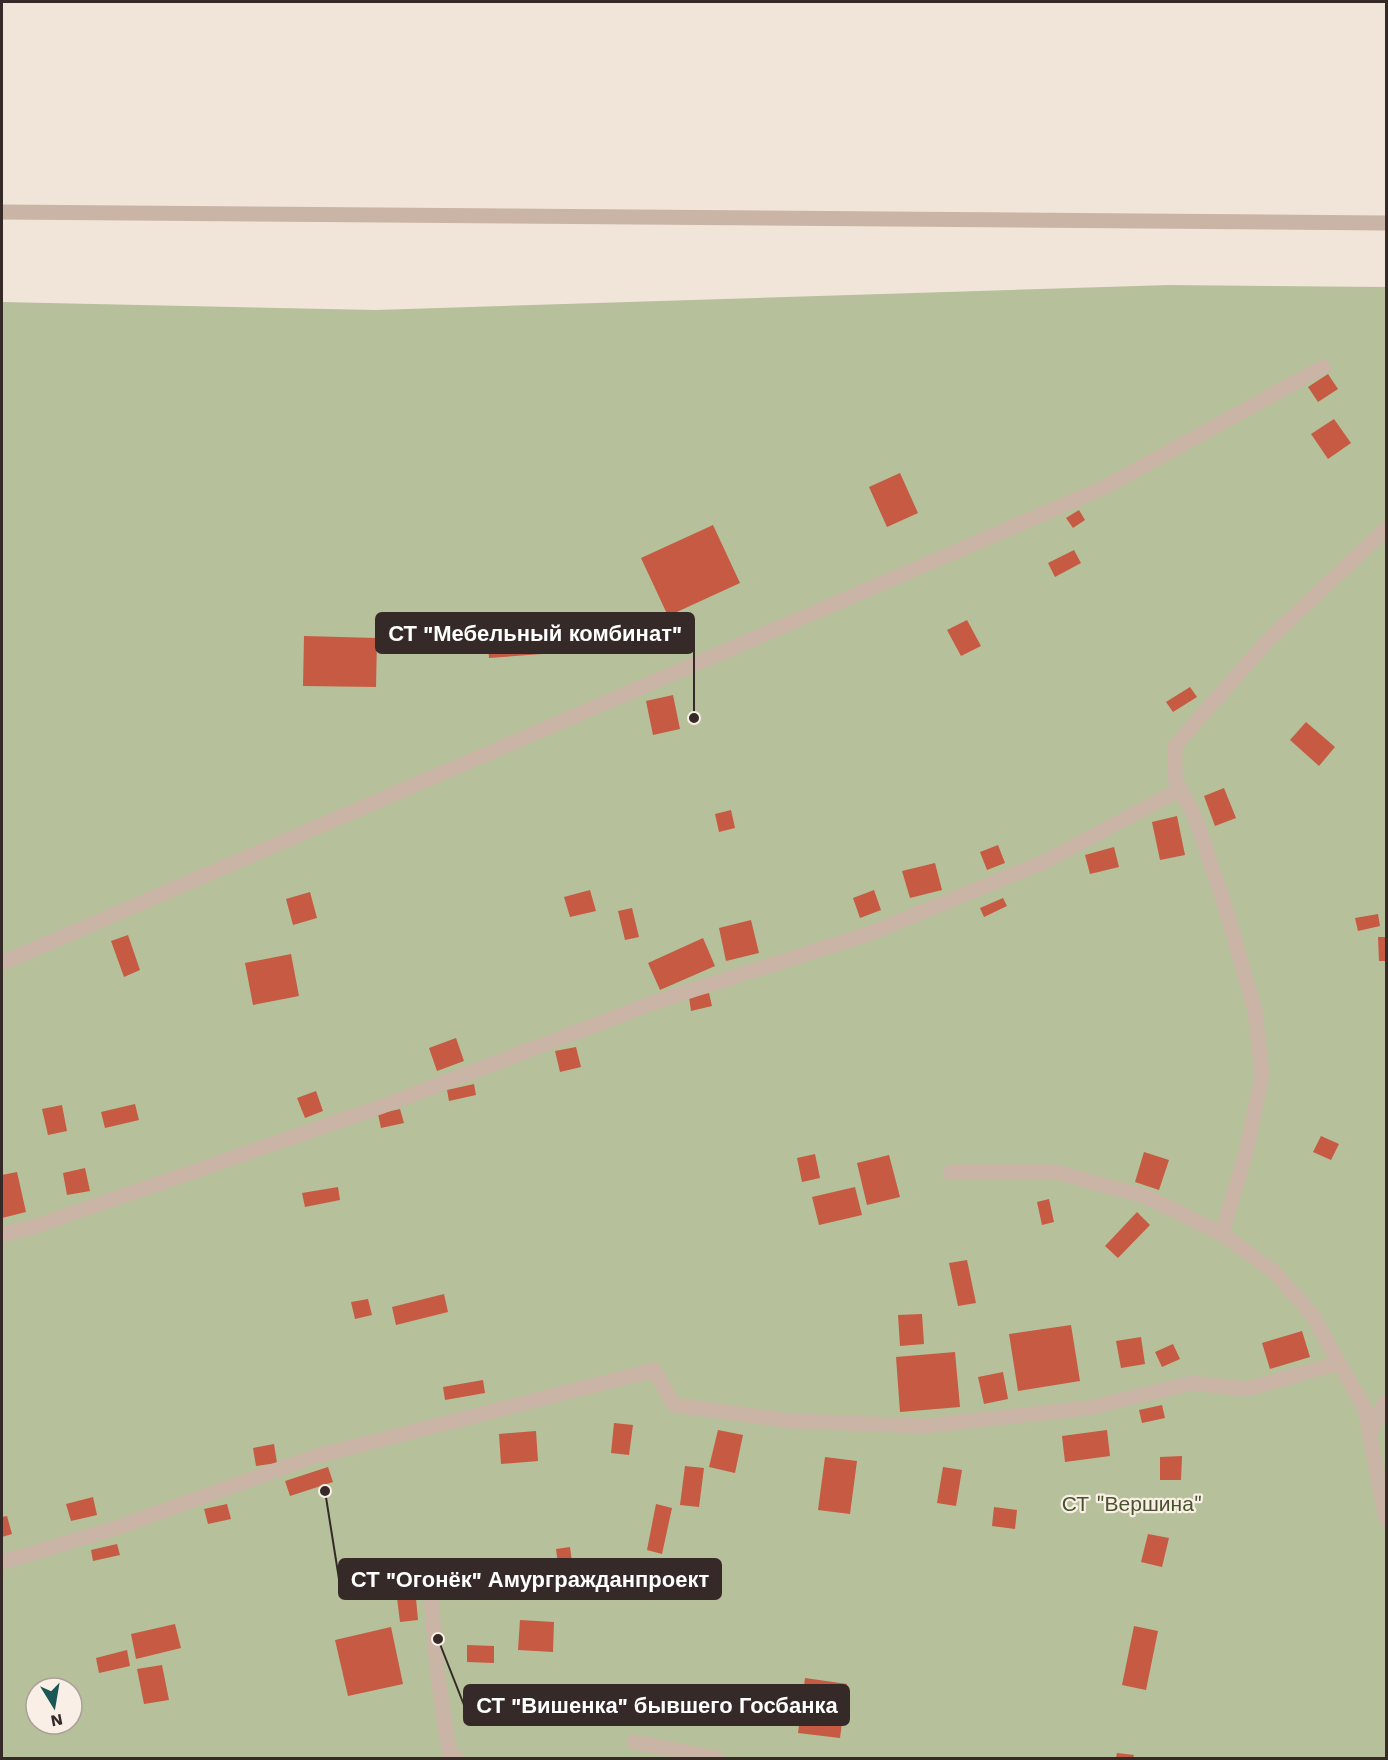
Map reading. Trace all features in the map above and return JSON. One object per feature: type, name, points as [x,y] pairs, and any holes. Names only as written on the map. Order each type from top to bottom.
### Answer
[{"type":"street","points":[[2,212],[1386,222]]},
{"type":"street","points":[[2,963],[1103,488],[1323,367]]},
{"type":"street","points":[[1222,1234],[1246,1152],[1262,1076],[1255,1011],[1226,909],[1196,819],[1175,779],[1174,746],[1267,641],[1386,529]]},
{"type":"street","points":[[2,1235],[33,1227],[380,1107],[655,1002],[871,933],[1044,862],[1180,789]]},
{"type":"street","points":[[950,1172],[1056,1172],[1147,1197],[1222,1234],[1273,1271],[1311,1313],[1365,1409],[1386,1520]]},
{"type":"street","points":[[2,1562],[113,1530],[313,1457],[654,1370],[674,1405],[792,1421],[924,1426],[1088,1408],[1192,1383],[1247,1389],[1339,1364]]},
{"type":"street","points":[[1370,1433],[1386,1402]]},
{"type":"street","points":[[431,1597],[449,1752],[456,1758]]},
{"type":"street","points":[[634,1742],[717,1758]]},
{"type":"green space","name":"СТ \"Вершина\"","points":[[1169,285],[1386,287],[1386,1758],[2,1758],[2,302],[376,310]]},
{"type":"building","points":[[1328,374],[1338,389],[1318,402],[1308,387]]},
{"type":"building","points":[[1334,419],[1351,443],[1328,459],[1311,434]]},
{"type":"building","points":[[900,473],[918,513],[887,527],[869,487]]},
{"type":"building","points":[[1079,510],[1085,520],[1073,528],[1066,518]]},
{"type":"building","points":[[713,525],[740,583],[668,616],[641,558]]},
{"type":"building","points":[[1074,550],[1081,563],[1055,577],[1048,563]]},
{"type":"building","points":[[539,612],[542,654],[489,658],[485,617]]},
{"type":"building","points":[[967,620],[981,646],[961,656],[947,630]]},
{"type":"building","points":[[304,636],[377,638],[376,687],[303,686]]},
{"type":"building","points":[[1190,687],[1197,697],[1173,712],[1166,702]]},
{"type":"building","points":[[673,695],[680,729],[653,735],[646,701]]},
{"type":"building","points":[[1306,722],[1335,747],[1319,766],[1290,740]]},
{"type":"building","points":[[1224,788],[1236,818],[1215,826],[1204,796]]},
{"type":"building","points":[[731,810],[735,828],[719,832],[715,814]]},
{"type":"building","points":[[1177,816],[1185,855],[1160,860],[1152,822]]},
{"type":"building","points":[[998,845],[1005,863],[987,870],[980,852]]},
{"type":"building","points":[[1114,847],[1119,867],[1090,874],[1085,855]]},
{"type":"building","points":[[935,863],[942,890],[910,898],[902,871]]},
{"type":"building","points":[[590,890],[596,911],[570,917],[564,897]]},
{"type":"building","points":[[874,890],[881,910],[860,918],[853,898]]},
{"type":"building","points":[[310,892],[317,918],[293,925],[286,899]]},
{"type":"building","points":[[1003,898],[1007,906],[984,917],[980,908]]},
{"type":"building","points":[[632,908],[639,937],[625,940],[618,911]]},
{"type":"building","points":[[1378,914],[1380,926],[1358,931],[1355,918]]},
{"type":"building","points":[[751,920],[759,953],[726,961],[719,928]]},
{"type":"building","points":[[128,935],[140,970],[124,977],[111,941]]},
{"type":"building","points":[[1378,937],[1386,937],[1386,961],[1379,961]]},
{"type":"building","points":[[703,938],[715,966],[660,990],[648,963]]},
{"type":"building","points":[[291,954],[299,996],[253,1005],[245,963]]},
{"type":"building","points":[[709,993],[712,1006],[691,1011],[689,997]]},
{"type":"building","points":[[456,1038],[464,1061],[437,1071],[429,1048]]},
{"type":"building","points":[[576,1047],[581,1067],[560,1072],[555,1051]]},
{"type":"building","points":[[474,1084],[476,1095],[449,1101],[447,1090]]},
{"type":"building","points":[[316,1091],[323,1111],[305,1118],[297,1098]]},
{"type":"building","points":[[135,1104],[139,1120],[105,1128],[101,1112]]},
{"type":"building","points":[[62,1105],[67,1131],[48,1135],[42,1109]]},
{"type":"building","points":[[400,1109],[404,1123],[381,1128],[378,1114]]},
{"type":"building","points":[[1321,1136],[1339,1144],[1331,1160],[1313,1152]]},
{"type":"building","points":[[1144,1152],[1169,1160],[1159,1190],[1135,1182]]},
{"type":"building","points":[[815,1154],[820,1178],[802,1182],[797,1158]]},
{"type":"building","points":[[889,1155],[900,1197],[867,1205],[857,1163]]},
{"type":"building","points":[[85,1168],[90,1191],[67,1195],[63,1173]]},
{"type":"building","points":[[17,1172],[26,1212],[2,1218],[2,1175]]},
{"type":"building","points":[[338,1187],[340,1200],[305,1207],[302,1193]]},
{"type":"building","points":[[855,1187],[862,1215],[819,1225],[812,1197]]},
{"type":"building","points":[[1049,1199],[1054,1222],[1042,1225],[1037,1202]]},
{"type":"building","points":[[1137,1212],[1150,1225],[1118,1258],[1105,1246]]},
{"type":"building","points":[[967,1260],[976,1303],[958,1306],[949,1263]]},
{"type":"building","points":[[444,1294],[448,1312],[396,1325],[392,1307]]},
{"type":"building","points":[[368,1299],[372,1315],[355,1319],[351,1302]]},
{"type":"building","points":[[922,1314],[924,1344],[900,1346],[898,1315]]},
{"type":"building","points":[[1071,1325],[1080,1381],[1018,1391],[1009,1334]]},
{"type":"building","points":[[1302,1331],[1310,1357],[1270,1369],[1262,1343]]},
{"type":"building","points":[[1141,1337],[1145,1364],[1121,1368],[1116,1341]]},
{"type":"building","points":[[1173,1344],[1180,1359],[1162,1367],[1155,1352]]},
{"type":"building","points":[[955,1352],[960,1407],[900,1412],[896,1357]]},
{"type":"building","points":[[1003,1372],[1008,1399],[984,1404],[978,1377]]},
{"type":"building","points":[[483,1380],[485,1393],[445,1400],[443,1387]]},
{"type":"building","points":[[1162,1405],[1165,1418],[1142,1423],[1139,1410]]},
{"type":"building","points":[[614,1423],[633,1425],[629,1455],[611,1453]]},
{"type":"building","points":[[718,1430],[743,1435],[735,1473],[709,1467]]},
{"type":"building","points":[[1107,1430],[1110,1456],[1065,1462],[1062,1436]]},
{"type":"building","points":[[536,1431],[538,1461],[501,1464],[499,1434]]},
{"type":"building","points":[[274,1444],[277,1463],[256,1466],[253,1448]]},
{"type":"building","points":[[1182,1456],[1181,1480],[1160,1480],[1160,1457]]},
{"type":"building","points":[[825,1457],[857,1461],[850,1514],[818,1510]]},
{"type":"building","points":[[685,1466],[704,1468],[699,1507],[680,1505]]},
{"type":"building","points":[[328,1467],[333,1482],[290,1496],[285,1481]]},
{"type":"building","points":[[943,1467],[962,1470],[956,1506],[937,1503]]},
{"type":"building","points":[[93,1497],[97,1515],[71,1521],[66,1504]]},
{"type":"building","points":[[227,1504],[231,1519],[208,1524],[204,1509]]},
{"type":"building","points":[[656,1504],[672,1508],[662,1554],[647,1550]]},
{"type":"building","points":[[994,1507],[1017,1510],[1015,1529],[992,1526]]},
{"type":"building","points":[[7,1516],[12,1534],[2,1537],[2,1517]]},
{"type":"building","points":[[1148,1534],[1169,1538],[1162,1567],[1141,1562]]},
{"type":"building","points":[[117,1544],[120,1555],[93,1561],[91,1550]]},
{"type":"building","points":[[570,1547],[573,1570],[559,1572],[556,1549]]},
{"type":"building","points":[[415,1588],[418,1620],[400,1622],[396,1590]]},
{"type":"building","points":[[520,1620],[554,1622],[553,1652],[518,1650]]},
{"type":"building","points":[[175,1624],[181,1648],[136,1659],[131,1634]]},
{"type":"building","points":[[1134,1626],[1158,1631],[1146,1690],[1122,1685]]},
{"type":"building","points":[[391,1627],[403,1684],[348,1696],[335,1640]]},
{"type":"building","points":[[467,1645],[494,1646],[494,1663],[467,1662]]},
{"type":"building","points":[[127,1650],[130,1666],[99,1673],[96,1658]]},
{"type":"building","points":[[162,1665],[169,1700],[144,1704],[137,1669]]},
{"type":"building","points":[[805,1678],[847,1684],[840,1738],[798,1733]]},
{"type":"building","points":[[1117,1753],[1134,1755],[1133,1758],[1116,1758]]},
{"type":"place","name":"СТ \"Мебельный комбинат\"","points":[[694,718]]},
{"type":"place","name":"СТ \"Огонёк\" Амургражданпроект","points":[[325,1491]]},
{"type":"place","name":"СТ \"Вишенка\" бывшего Госбанка","points":[[438,1639]]}]
